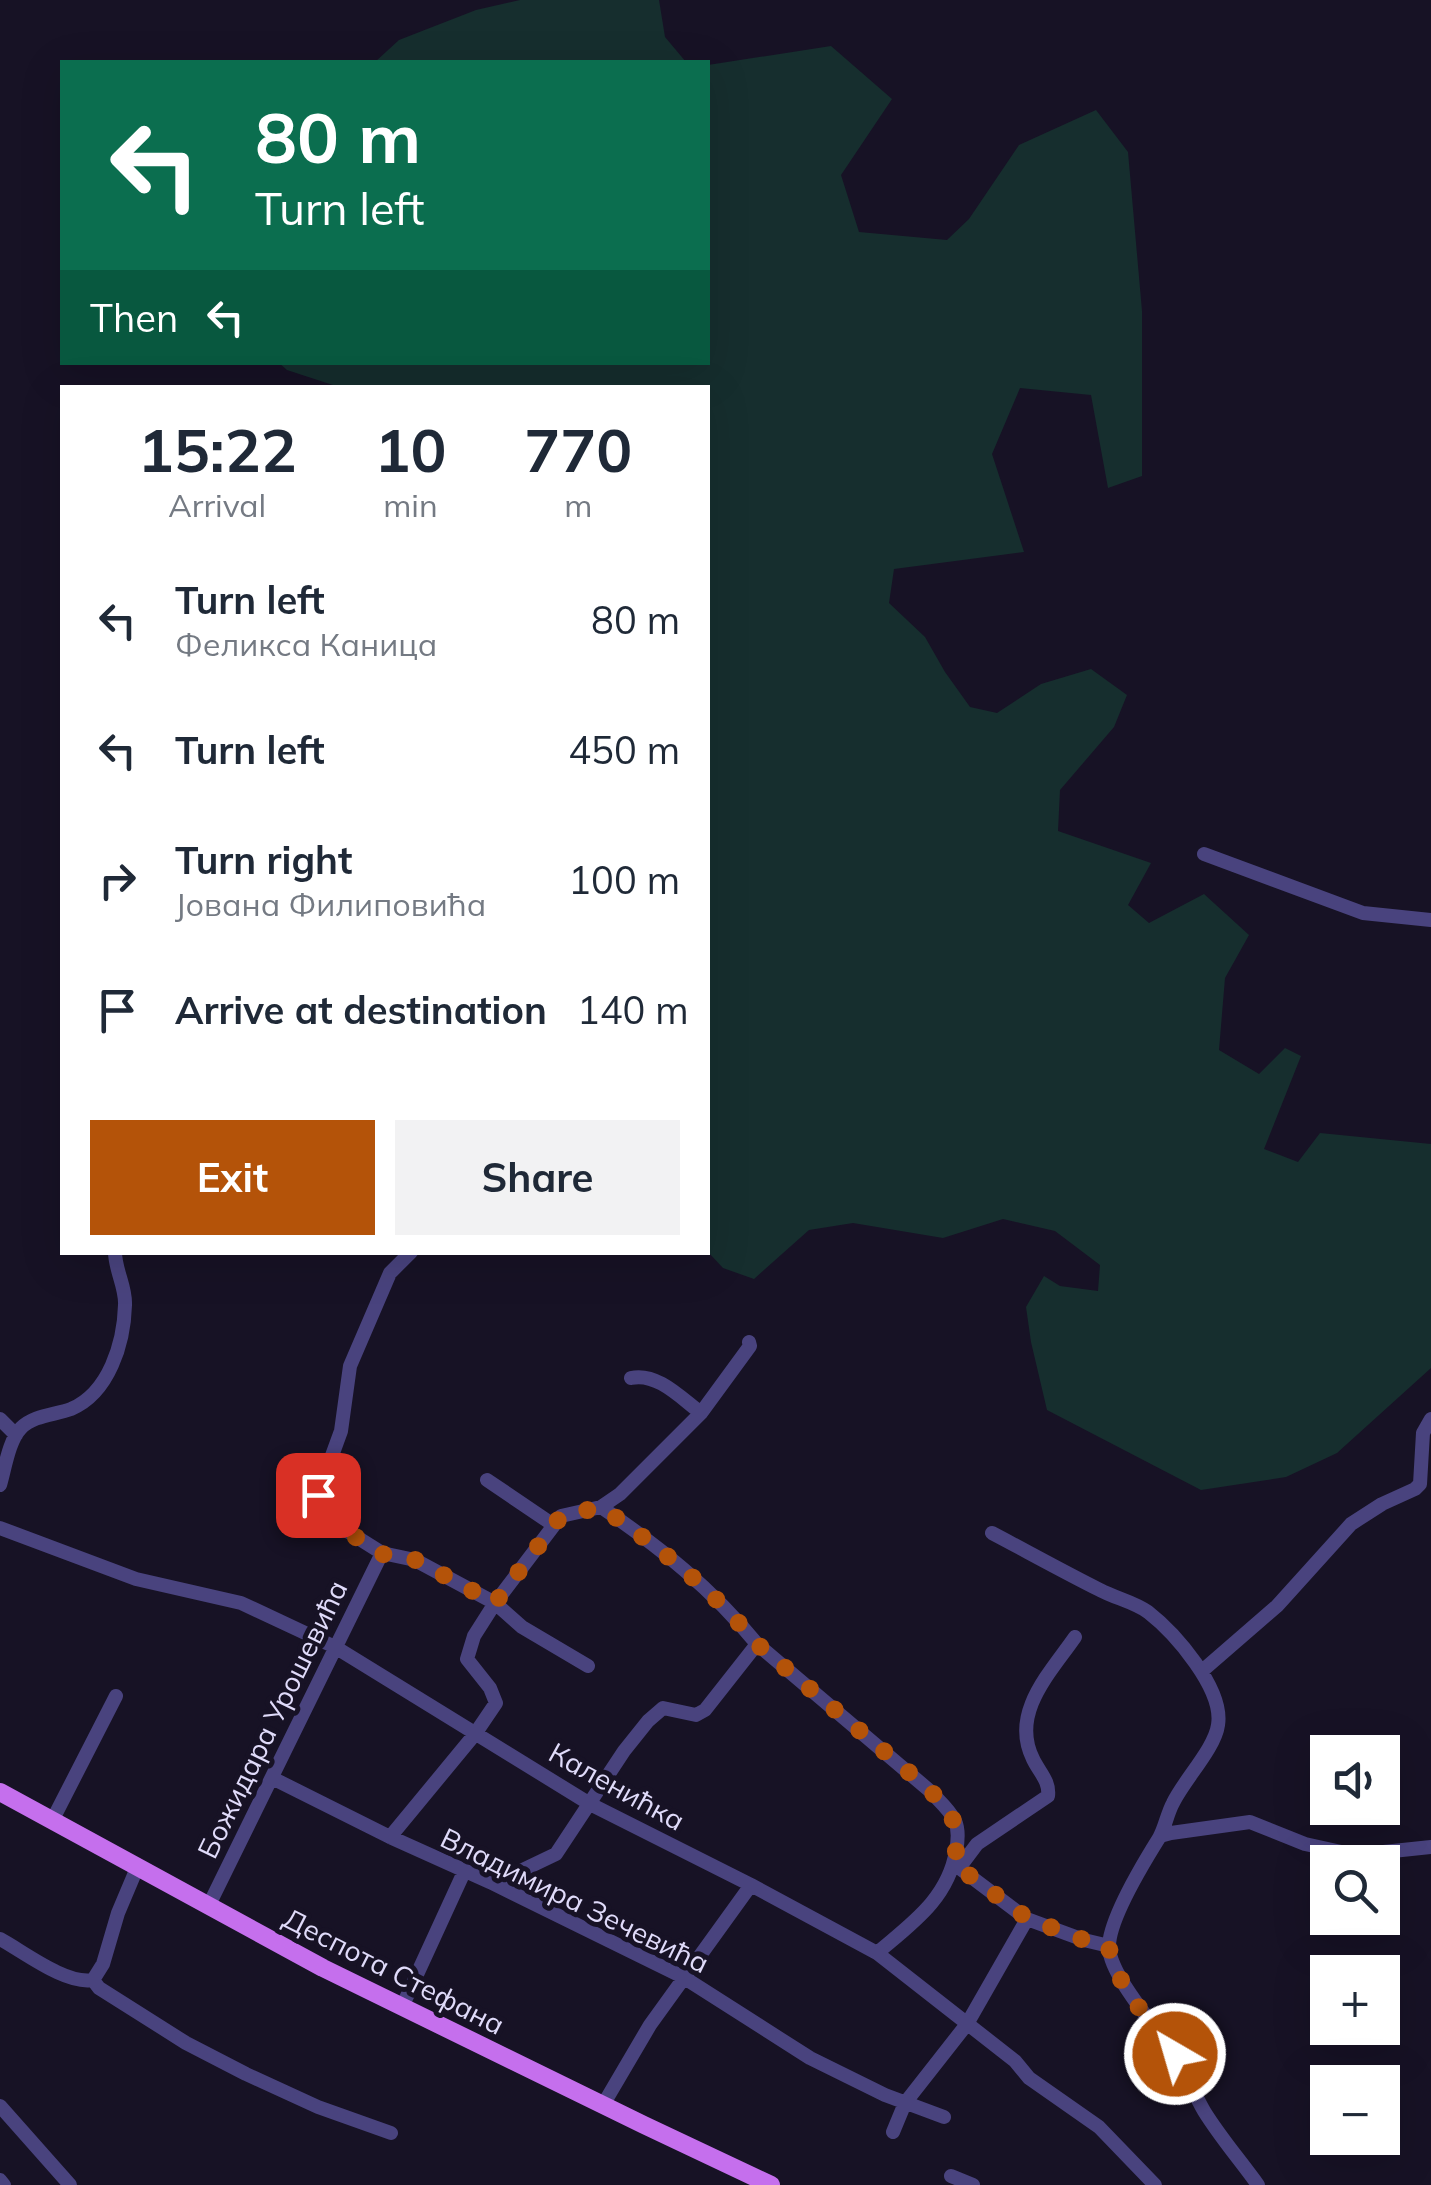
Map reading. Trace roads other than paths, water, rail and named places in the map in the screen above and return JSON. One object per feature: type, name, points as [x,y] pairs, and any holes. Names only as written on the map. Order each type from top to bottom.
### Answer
[{"type":"main road","name":"Деспота Стефана","points":[[0,1792],[208,1907],[402,2007],[771,2185]]},
{"type":"street","points":[[1204,854],[1363,912],[1431,920]]},
{"type":"street","points":[[0,1485],[16,1435],[29,1422],[74,1408],[106,1380],[118,1348],[126,1302],[116,1255]]},
{"type":"street","points":[[408,1255],[390,1272],[350,1366],[341,1431],[314,1505],[317,1512],[382,1554],[416,1560],[495,1603],[522,1627],[588,1666]]},
{"type":"street","points":[[390,1837],[496,1703],[490,1688],[467,1659],[474,1636],[552,1524],[561,1516],[601,1507],[620,1494],[701,1413],[750,1346],[749,1342]]},
{"type":"street","points":[[631,1378],[648,1376],[701,1413]]},
{"type":"street","points":[[0,1419],[16,1435]]},
{"type":"street","points":[[1202,1671],[1277,1606],[1351,1524],[1382,1504],[1415,1490],[1420,1484],[1423,1433],[1431,1419]]},
{"type":"street","points":[[488,1480],[552,1524]]},
{"type":"street","points":[[601,1507],[645,1536],[699,1581],[757,1644],[930,1790],[954,1818],[958,1831],[956,1866]]},
{"type":"street","name":"Каленићка","points":[[0,1528],[136,1579],[241,1603],[335,1647],[590,1804],[877,1953],[1016,2061],[1052,2096],[1100,2127],[1155,2185]]},
{"type":"street","points":[[992,1534],[1146,1610],[1202,1671],[1219,1716],[1218,1728],[1173,1802],[1160,1836],[1122,1908],[1109,1946],[1114,1964],[1145,2016],[1189,2077],[1205,2112],[1258,2185]]},
{"type":"street","name":"Божидара Урошевића","points":[[208,1907],[382,1554]]},
{"type":"street","points":[[877,1953],[930,1907],[956,1866],[977,1844],[1048,1796],[1049,1788],[1027,1744],[1026,1724],[1040,1685],[1075,1637]]},
{"type":"street","points":[[490,1882],[556,1854],[648,1720],[663,1708],[696,1715],[705,1710],[757,1644]]},
{"type":"street","points":[[52,1820],[116,1696]]},
{"type":"street","name":"Владимира Зечевића","points":[[272,1778],[684,1976],[810,2058],[944,2117]]},
{"type":"street","points":[[1160,1836],[1250,1822],[1305,1844],[1355,1855],[1431,1847]]},
{"type":"street","points":[[956,1866],[1027,1918],[1109,1946]]},
{"type":"street","points":[[0,1939],[65,1976],[81,1982],[92,1980],[103,1964],[137,1868]]},
{"type":"street","points":[[402,2007],[464,1872]]},
{"type":"street","points":[[603,2105],[650,2025],[750,1885]]},
{"type":"street","points":[[893,2132],[905,2103],[967,2024],[1027,1918]]},
{"type":"street","points":[[92,1980],[186,2043],[318,2107],[392,2133]]},
{"type":"street","points":[[0,2106],[70,2185]]},
{"type":"street","points":[[951,2176],[972,2185]]}]
